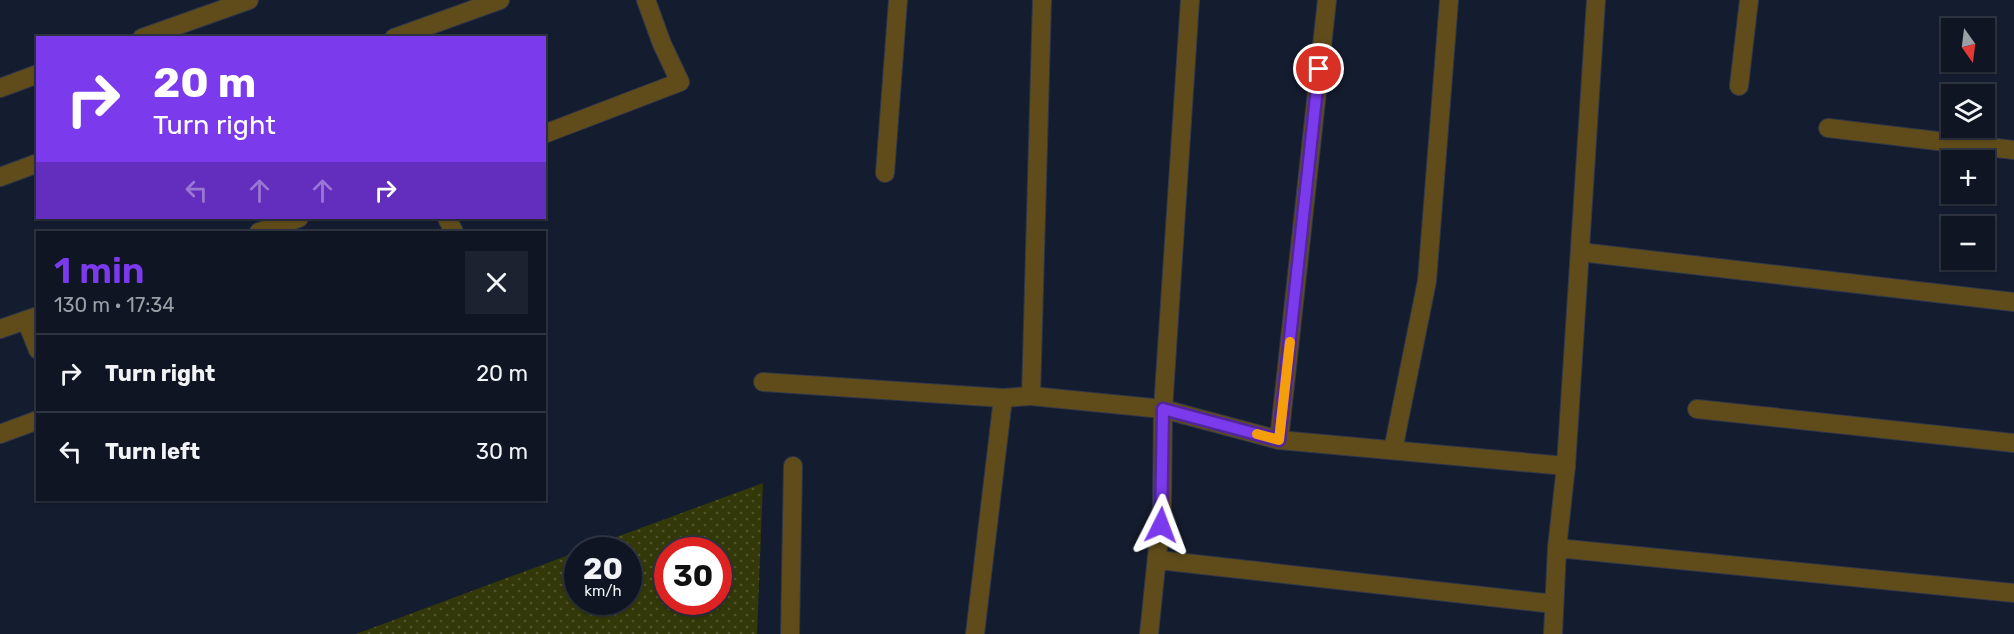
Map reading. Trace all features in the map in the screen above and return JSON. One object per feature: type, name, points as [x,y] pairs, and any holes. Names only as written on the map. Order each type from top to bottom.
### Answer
[{"type":"street","points":[[148,36],[249,0]]},
{"type":"street","points":[[400,36],[500,0]]},
{"type":"street","points":[[546,133],[680,82],[662,44],[646,0]]},
{"type":"street","points":[[885,173],[898,0]]},
{"type":"street","points":[[1030,396],[1042,0]]},
{"type":"street","points":[[1149,634],[1162,508],[1163,409],[1190,0]]},
{"type":"street","points":[[1279,440],[1327,0]]},
{"type":"street","points":[[1393,450],[1427,281],[1449,0]]},
{"type":"street","points":[[1553,634],[1557,548],[1566,466],[1596,0]]},
{"type":"street","points":[[1738,86],[1749,0]]},
{"type":"street","points":[[0,88],[36,75]]},
{"type":"street","points":[[1828,128],[2014,150]]},
{"type":"street","points":[[0,177],[36,165]]},
{"type":"street","points":[[263,231],[296,219]]},
{"type":"street","points":[[1580,252],[2014,302]]},
{"type":"street","points":[[0,329],[32,318],[36,339]]},
{"type":"street","points":[[763,382],[1003,398],[1030,396],[1163,409],[1279,440],[1566,466]]},
{"type":"street","points":[[975,634],[1003,398]]},
{"type":"street","points":[[1697,409],[2014,443]]},
{"type":"street","points":[[0,434],[36,421]]},
{"type":"street","points":[[789,634],[793,466]]},
{"type":"street","points":[[1557,548],[2014,593]]},
{"type":"street","points":[[1158,560],[1554,604]]},
{"type":"green space","points":[[763,483],[757,634],[356,634],[564,557],[564,615],[642,615],[642,537],[616,537]]},
{"type":"slow traffic","points":[[1257,434],[1279,440],[1290,342]]},
{"type":"route","points":[[1161,525],[1163,409],[1279,440],[1319,69]]}]
